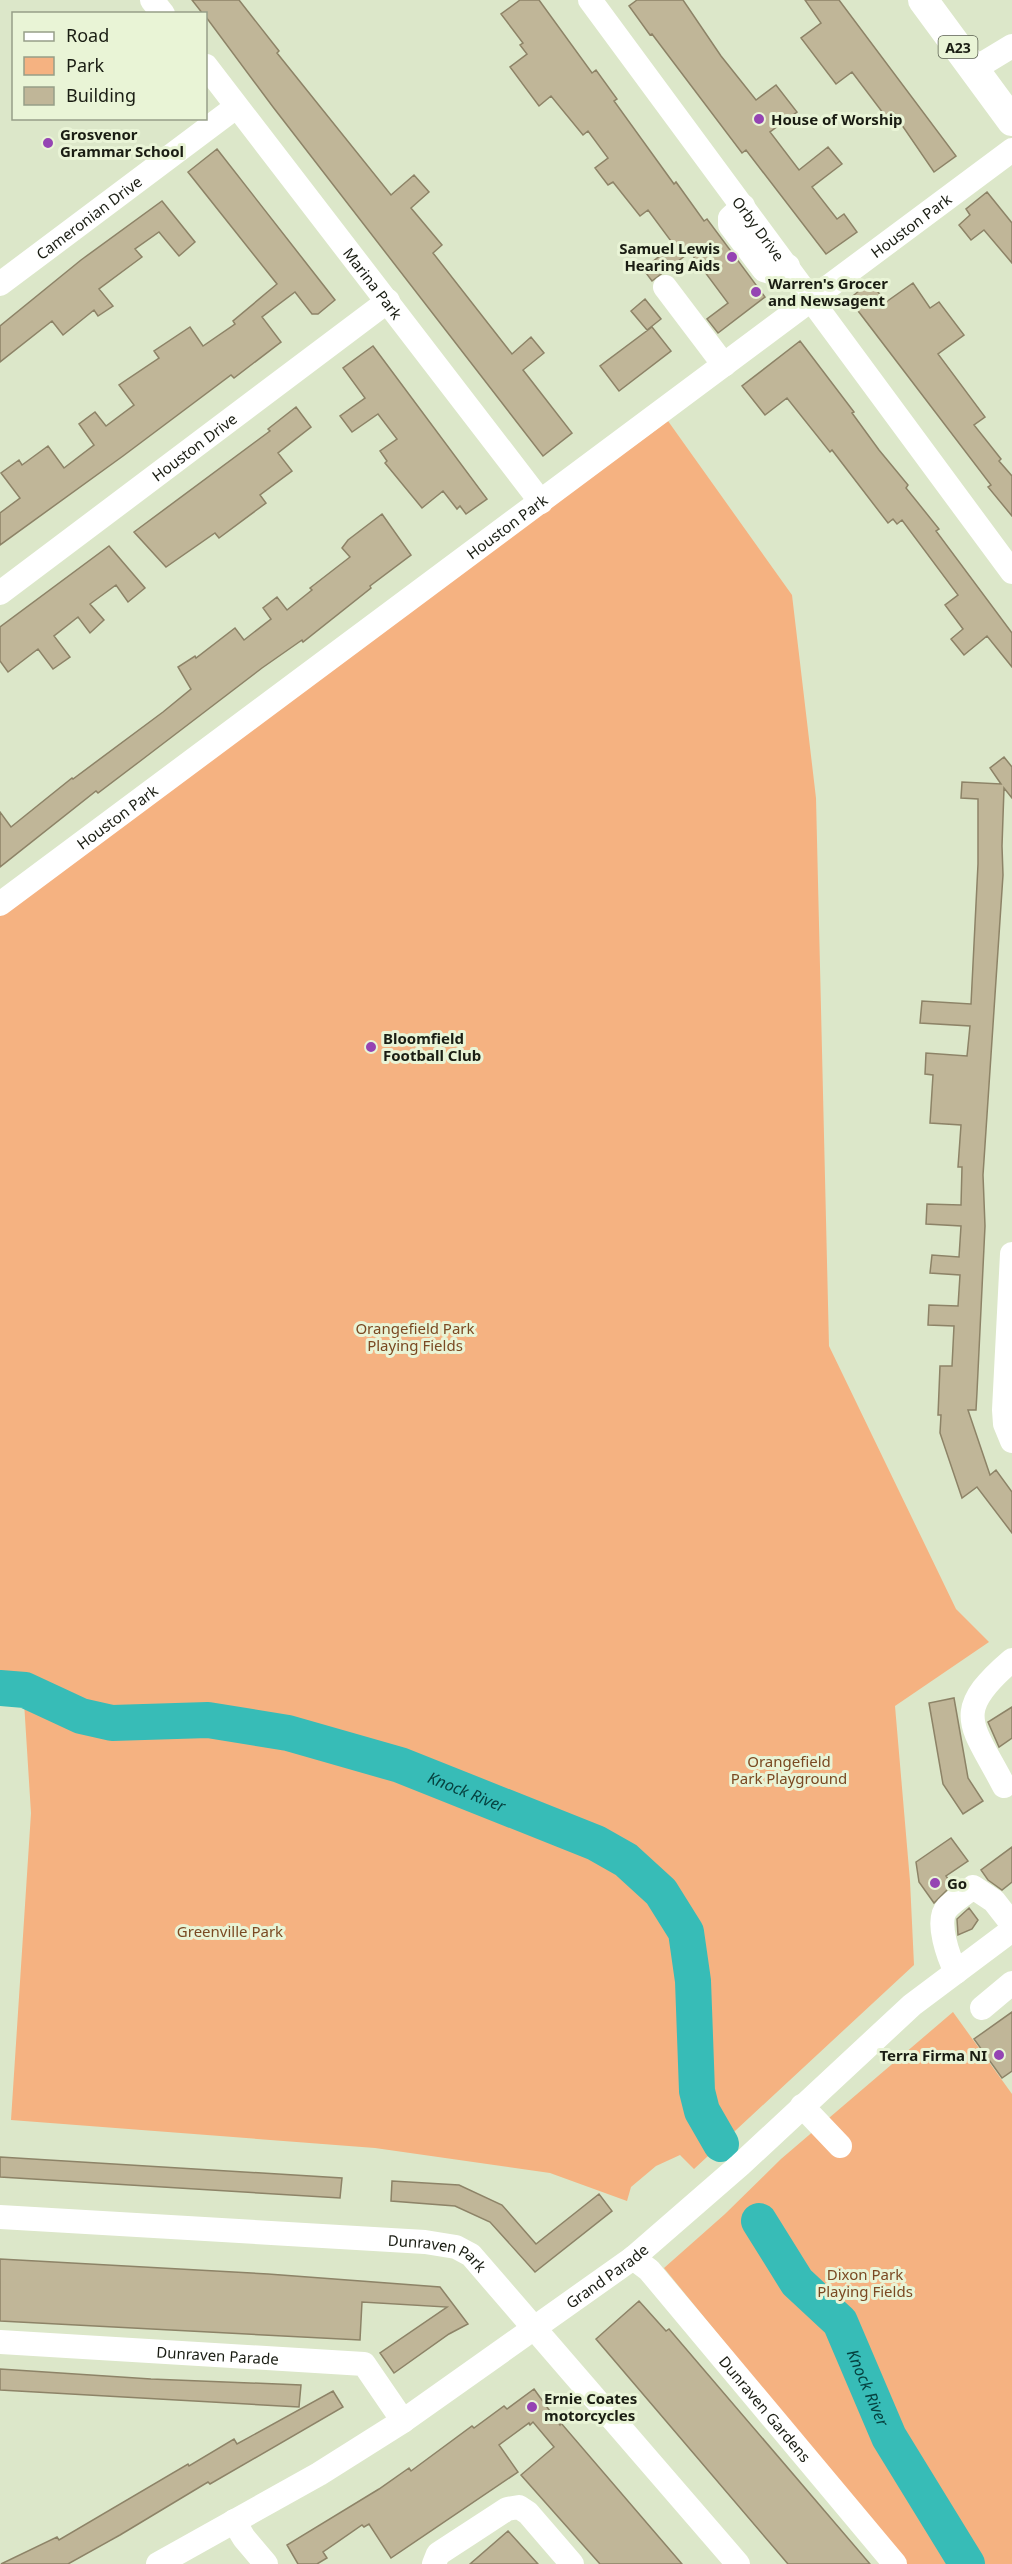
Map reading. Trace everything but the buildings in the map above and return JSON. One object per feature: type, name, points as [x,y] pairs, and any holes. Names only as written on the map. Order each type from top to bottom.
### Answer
[{"type":"main road","name":"A23","points":[[923,0],[1012,121]]},
{"type":"street","points":[[152,0],[161,12]]},
{"type":"street","name":"Orby Drive","points":[[590,0],[1012,572]]},
{"type":"street","points":[[974,69],[1012,46]]},
{"type":"street","name":"Marina Park","points":[[207,67],[541,502]]},
{"type":"street","name":"Cameronian Drive","points":[[0,284],[236,106]]},
{"type":"street","name":"Houston Park","points":[[0,904],[1012,150]]},
{"type":"street","points":[[665,287],[724,365]]},
{"type":"street","name":"Houston Drive","points":[[0,593],[388,302]]},
{"type":"street","points":[[1012,1254],[1004,1410],[1005,1424],[1012,1441]]},
{"type":"street","points":[[1003,1771],[979,1741],[973,1715],[976,1697],[993,1676],[1012,1660]]},
{"type":"street","points":[[956,1972],[949,1958],[944,1935],[945,1909],[974,1887],[994,1901],[1012,1924]]},
{"type":"street","name":"Grand Parade","points":[[158,2564],[319,2474],[403,2421],[535,2330],[633,2258],[681,2218],[912,2005],[1012,1930]]},
{"type":"street","points":[[982,2008],[1012,1983]]},
{"type":"street","points":[[802,2106],[840,2146]]},
{"type":"street","name":"Dunraven Park","points":[[0,2217],[442,2244],[456,2247],[471,2255],[728,2560]]},
{"type":"street","name":"Dunraven Gardens","points":[[633,2258],[649,2270],[895,2564]]},
{"type":"street","name":"Dunraven Parade","points":[[0,2342],[364,2364],[403,2421]]},
{"type":"street","points":[[434,2564],[438,2554],[507,2509],[519,2506],[528,2512],[572,2564]]},
{"type":"street","points":[[234,2521],[244,2538],[266,2564]]},
{"type":"green space","name":"Orangefield Park Playing Fields","points":[[668,421],[792,595],[816,798],[829,1346],[956,1609],[989,1642],[895,1706],[910,1881],[914,1965],[694,2169],[680,2155],[656,2166],[631,2187],[627,2201],[550,2173],[375,2148],[11,2120],[31,1813],[24,1702],[0,1695],[0,913]]},
{"type":"green space","name":"Dixon Park Playing Fields","points":[[953,2012],[1012,2094],[1012,2564],[905,2564],[664,2268],[725,2214],[781,2159]]},
{"type":"waterway","name":"Knock River","points":[[0,1688],[25,1690],[81,1716],[112,1723],[208,1720],[288,1733],[400,1765],[596,1843],[626,1860],[661,1892],[686,1932],[693,1981],[697,2091],[702,2111],[721,2144]]},
{"type":"waterway","name":"Knock River","points":[[759,2221],[797,2282],[840,2322],[889,2437],[967,2564]]},
{"type":"place","name":"House of Worship","points":[[759,119]]},
{"type":"place","name":"Grosvenor Grammar School","points":[[48,143]]},
{"type":"place","name":"Samuel Lewis Hearing Aids","points":[[732,257]]},
{"type":"place","name":"Warren's Grocer and Newsagent","points":[[756,292]]},
{"type":"place","name":"Bloomfield Football Club","points":[[371,1047]]},
{"type":"place","name":"Go","points":[[935,1883]]},
{"type":"place","name":"Terra Firma NI","points":[[999,2055]]},
{"type":"place","name":"Ernie Coates motorcycles","points":[[532,2407]]},
{"type":"park label","name":"Orangefield Park Playground","points":[[789,1770]]},
{"type":"park label","name":"Greenville Park","points":[[230,1931]]}]
